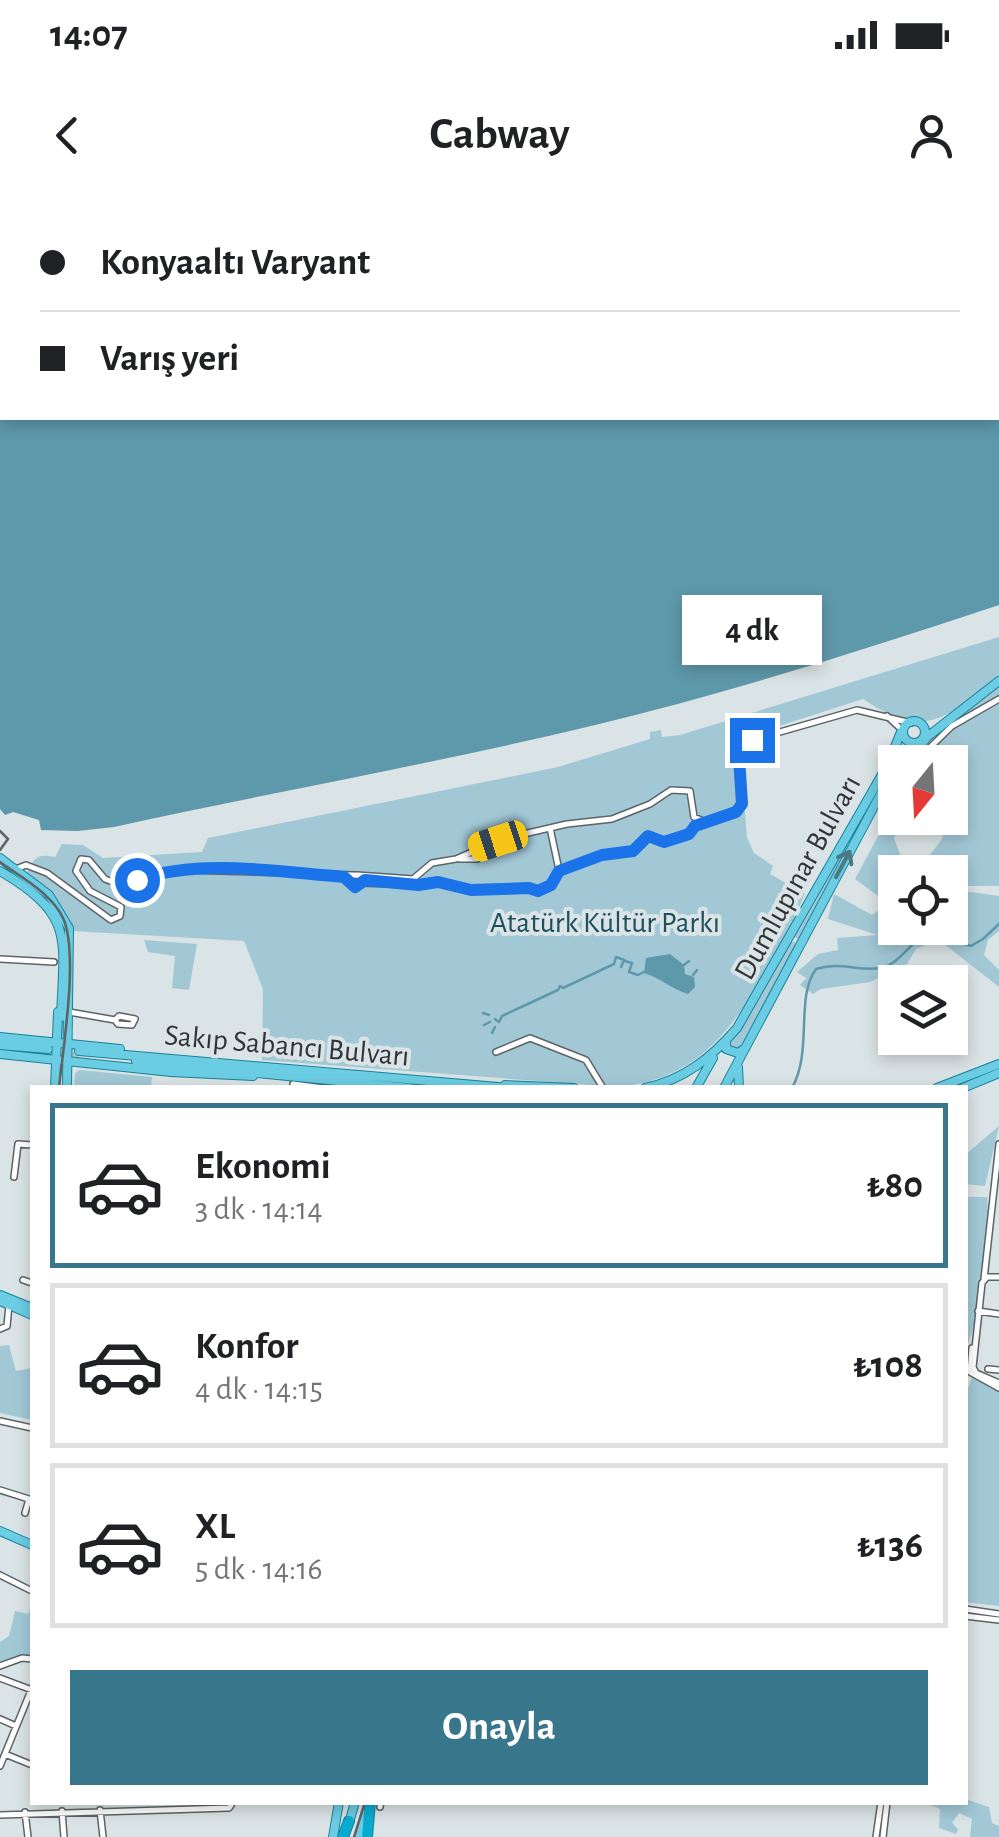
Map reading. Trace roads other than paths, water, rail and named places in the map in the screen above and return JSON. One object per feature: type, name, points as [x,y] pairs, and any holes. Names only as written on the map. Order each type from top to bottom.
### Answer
[{"type":"highway","points":[[367,1837],[375,1805]]},
{"type":"highway","points":[[344,1837],[350,1820]]},
{"type":"main road","points":[[920,745],[948,718],[999,681]]},
{"type":"main road","points":[[926,738],[910,741],[901,731],[904,724],[948,718]]},
{"type":"main road","points":[[916,724],[928,730],[926,738]]},
{"type":"main road","name":"Dumlupınar Bulvarı","points":[[718,1050],[747,1013],[788,942],[888,764],[901,731]]},
{"type":"main road","name":"Dumlupınar Bulvarı","points":[[726,1085],[878,805]]},
{"type":"main road","points":[[0,858],[47,903],[58,920],[68,1044],[67,1085]]},
{"type":"main road","points":[[0,871],[16,873],[51,897],[69,928],[66,1016]]},
{"type":"main road","points":[[788,942],[796,940],[797,948]]},
{"type":"main road","points":[[55,1085],[51,1053],[62,973],[54,962],[61,960],[62,943]]},
{"type":"main road","points":[[0,1037],[68,1060],[81,1057],[171,1072],[282,1075]]},
{"type":"main road","points":[[726,1041],[730,1052],[744,1049]]},
{"type":"main road","points":[[0,1050],[51,1053],[68,1044],[273,1065]]},
{"type":"main road","points":[[738,1085],[744,1049]]},
{"type":"main road","points":[[654,1085],[682,1075],[718,1050]]},
{"type":"main road","points":[[698,1085],[718,1050]]},
{"type":"main road","points":[[67,1085],[71,1069],[81,1057]]},
{"type":"main road","name":"Sakıp Sabancı Bulvarı","points":[[81,1057],[273,1065],[491,1085]]},
{"type":"main road","name":"Sakıp Sabancı Bulvarı","points":[[81,1057],[282,1075],[328,1085]]},
{"type":"main road","points":[[945,1085],[999,1064]]},
{"type":"main road","points":[[145,1065],[267,1075]]},
{"type":"main road","points":[[718,1085],[735,1069]]},
{"type":"main road","points":[[968,1086],[999,1074]]},
{"type":"main road","points":[[3,1300],[30,1310]]},
{"type":"main road","points":[[0,1530],[30,1544]]},
{"type":"main road","points":[[334,1837],[339,1805]]},
{"type":"main road","points":[[350,1820],[354,1805]]},
{"type":"main road","points":[[359,1837],[375,1805]]},
{"type":"street","points":[[932,745],[952,726],[999,699]]},
{"type":"street","points":[[351,877],[361,883],[438,882],[471,890],[518,887],[538,891],[551,885],[559,871],[602,855],[633,851],[648,836],[664,842],[689,834],[705,822],[729,816],[742,804],[739,757],[752,740],[856,710],[916,724]]},
{"type":"street","points":[[885,715],[901,731]]},
{"type":"street","points":[[456,859],[502,840],[612,819],[681,788],[690,792],[695,826]]},
{"type":"street","points":[[694,817],[705,822]]},
{"type":"street","points":[[550,828],[559,871]]},
{"type":"street","points":[[16,873],[31,868],[47,874],[111,920],[120,916],[122,906],[90,892],[76,871],[79,860],[89,860],[105,880],[118,884],[153,870],[413,879],[432,863],[476,859]]},
{"type":"street","points":[[351,877],[355,887],[361,883]]},
{"type":"street","points":[[0,959],[54,962]]},
{"type":"street","points":[[66,1016],[115,1020]]},
{"type":"street","points":[[496,1052],[530,1038],[586,1060],[601,1085]]},
{"type":"street","points":[[293,1084],[328,1085]]},
{"type":"street","points":[[14,1177],[18,1144],[30,1145]]},
{"type":"street","points":[[999,1144],[974,1371],[999,1385]]},
{"type":"street","points":[[985,1278],[999,1278]]},
{"type":"street","points":[[22,1280],[30,1282]]},
{"type":"street","points":[[0,1328],[8,1324],[3,1300]]},
{"type":"street","points":[[978,1311],[999,1314]]},
{"type":"street","points":[[988,1369],[999,1370]]},
{"type":"street","points":[[0,1420],[30,1428]]},
{"type":"street","points":[[0,1490],[30,1499]]},
{"type":"street","points":[[24,1513],[30,1501]]},
{"type":"street","points":[[0,1577],[30,1590]]},
{"type":"street","points":[[968,1613],[999,1617]]},
{"type":"street","points":[[0,1666],[30,1661]]},
{"type":"street","points":[[0,1678],[30,1689]]},
{"type":"street","points":[[0,1766],[30,1694]]},
{"type":"street","points":[[0,1719],[16,1726]]},
{"type":"street","points":[[5,1754],[30,1764]]},
{"type":"street","points":[[28,1837],[32,1805]]},
{"type":"street","points":[[0,1815],[103,1807],[232,1805]]},
{"type":"street","points":[[879,1837],[884,1805]]},
{"type":"street","points":[[103,1807],[104,1837]]},
{"type":"street","points":[[62,1811],[64,1837]]},
{"type":"waterway","points":[[793,1085],[802,1058],[806,994],[816,969],[881,968],[894,962],[927,933],[971,946],[999,924]]},
{"type":"waterway","points":[[495,1019],[499,1022],[502,1016],[560,986],[614,964],[616,957],[624,960],[621,967]]},
{"type":"waterway","points":[[625,961],[632,963],[629,972],[644,972]]},
{"type":"waterway","points":[[684,965],[689,961]]},
{"type":"waterway","points":[[693,975],[697,970]]},
{"type":"waterway","points":[[483,1013],[489,1015]]},
{"type":"waterway","points":[[484,1025],[490,1022]]},
{"type":"waterway","points":[[492,1033],[495,1027]]},
{"type":"tunnel","points":[[0,1041],[30,1044]]},
{"type":"tunnel","points":[[48,1054],[79,1056]]},
{"type":"tram line","points":[[0,831],[8,839],[0,850]]},
{"type":"tram line","points":[[0,862],[51,901],[68,934],[68,1001],[59,1085]]},
{"type":"tram line","points":[[354,1837],[364,1805]]},
{"type":"park label","name":"Atatürk Kültür Parkı","points":[[605,922]]}]
